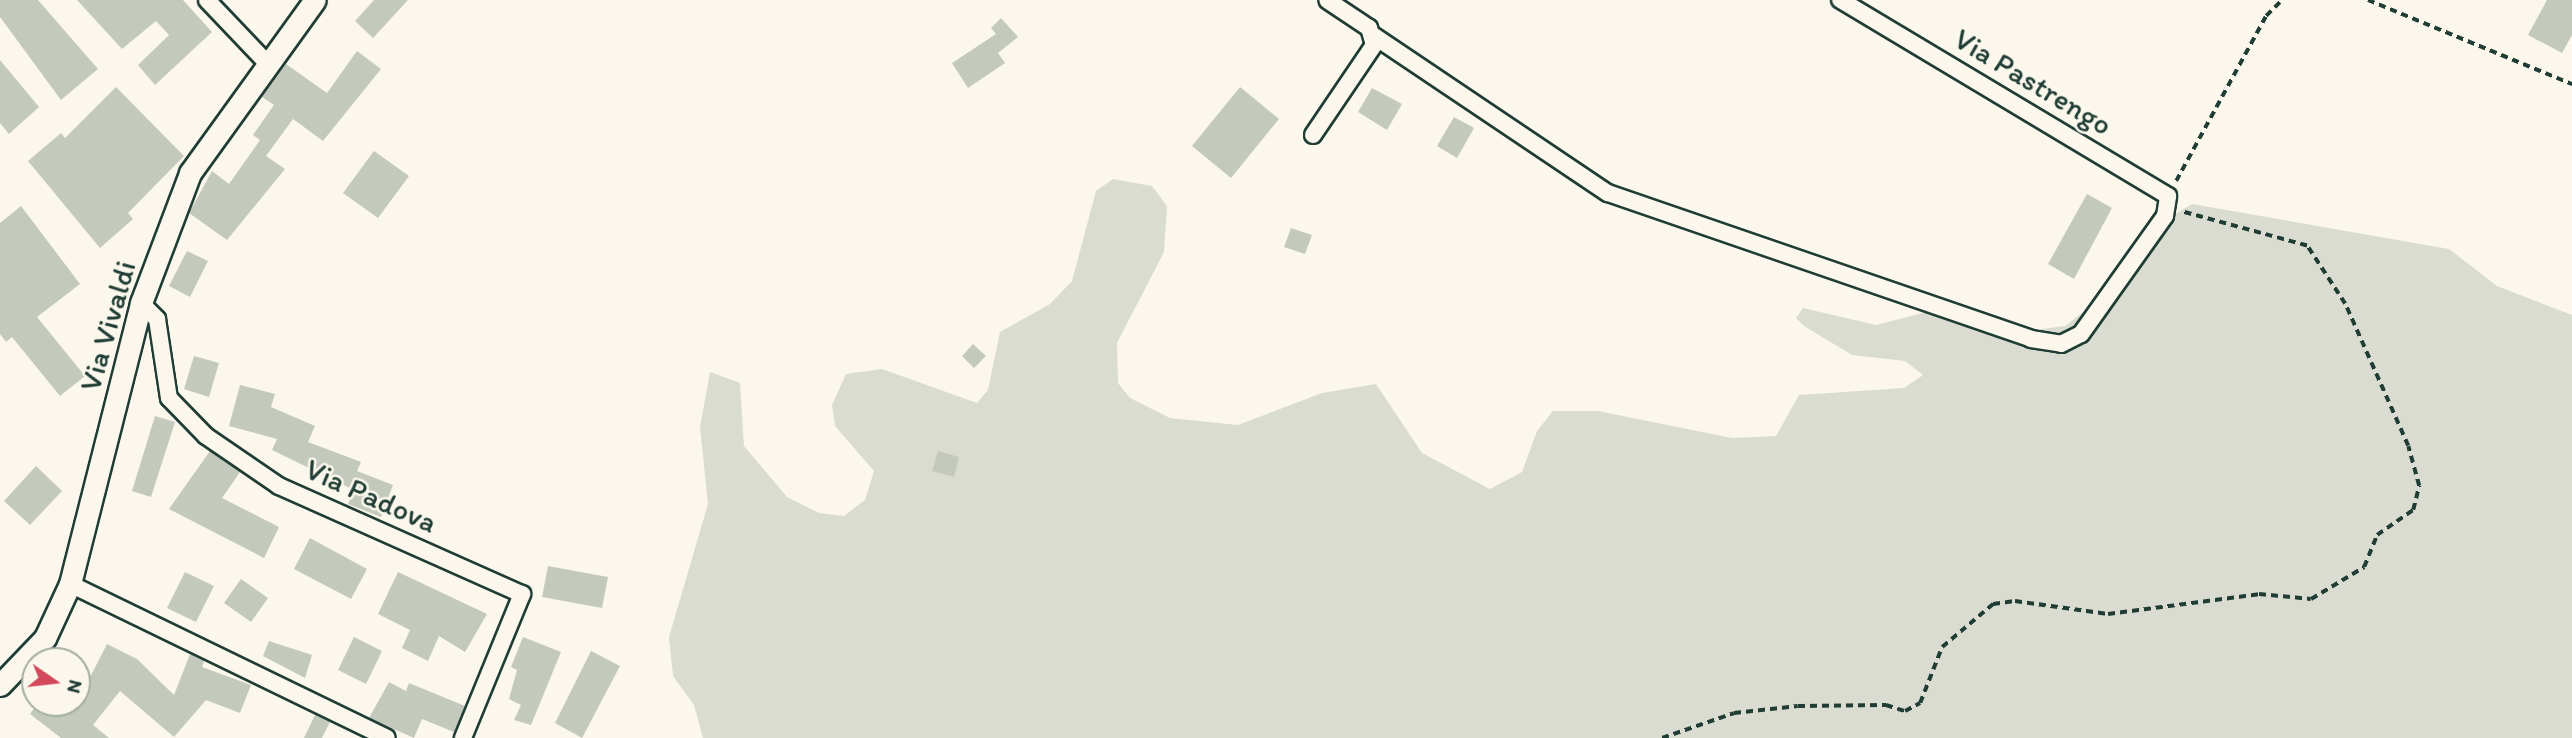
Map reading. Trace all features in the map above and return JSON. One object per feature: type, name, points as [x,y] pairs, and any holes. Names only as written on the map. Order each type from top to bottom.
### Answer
[{"type":"street","points":[[207,0],[269,65]]},
{"type":"street","name":"Via Vivaldi","points":[[0,685],[45,638],[70,584],[141,303],[190,173],[315,0]]},
{"type":"street","points":[[1326,0],[1374,36],[1608,193],[2050,344],[2071,340],[2095,320],[2165,216],[2164,193]]},
{"type":"street","name":"Via Pastrengo","points":[[1840,0],[2164,193]]},
{"type":"street","points":[[1313,135],[1372,53],[1374,36]]},
{"type":"street","name":"Via Padova","points":[[141,303],[157,318],[169,398],[206,436],[279,486],[522,594],[463,738]]},
{"type":"street","points":[[70,584],[387,738]]},
{"type":"path","points":[[1662,738],[1734,713],[1798,705],[1886,705],[1905,711],[1920,703],[1942,647],[1993,604],[2015,601],[2108,614],[2259,594],[2311,599],[2364,567],[2377,535],[2413,510],[2418,486],[2408,446],[2345,304],[2307,246],[2184,213],[2164,193],[2266,16],[2283,0]]},
{"type":"path","points":[[2368,0],[2572,84]]},
{"type":"shaded area","points":[[1113,179],[1152,186],[1167,206],[1164,252],[1117,343],[1118,383],[1130,398],[1170,418],[1238,425],[1322,393],[1376,384],[1422,453],[1490,489],[1522,472],[1537,431],[1553,411],[1598,411],[1732,438],[1776,436],[1799,395],[1904,388],[1923,375],[1905,361],[1852,355],[1804,326],[1796,318],[1803,308],[1876,325],[1927,312],[2002,334],[2065,326],[2092,305],[2168,218],[2192,204],[2449,249],[2497,286],[2572,315],[2572,738],[703,738],[694,705],[673,676],[669,637],[708,504],[700,427],[710,372],[740,383],[744,446],[787,497],[819,513],[844,516],[865,500],[874,471],[835,426],[832,405],[846,374],[882,369],[977,403],[988,390],[1000,332],[1050,304],[1072,281],[1096,191]]},
{"type":"building","points":[[0,0],[38,0],[98,69],[61,100],[0,17]]},
{"type":"building","points":[[77,0],[183,0],[212,32],[155,85],[138,65],[169,35],[156,21],[122,49]]},
{"type":"building","points":[[374,0],[408,0],[373,38],[355,21]]},
{"type":"building","points":[[2547,0],[2572,0],[2572,35],[2562,53],[2528,35]]},
{"type":"building","points":[[1001,18],[1018,37],[998,53],[1005,63],[968,88],[952,63],[996,34],[991,28]]},
{"type":"building","points":[[357,51],[381,69],[323,141],[293,119],[266,156],[285,169],[227,240],[189,213],[212,171],[229,184],[260,140],[253,135],[274,105],[262,97],[286,64],[327,93]]},
{"type":"building","points":[[0,60],[39,107],[9,134],[0,123]]},
{"type":"building","points":[[116,87],[184,156],[128,213],[133,219],[100,248],[28,161],[61,133],[65,138]]},
{"type":"building","points":[[1240,87],[1279,119],[1231,178],[1192,146]]},
{"type":"building","points":[[1372,88],[1402,104],[1387,130],[1358,112]]},
{"type":"building","points":[[1454,117],[1474,128],[1457,158],[1437,146]]},
{"type":"building","points":[[374,151],[409,176],[378,218],[343,193]]},
{"type":"building","points":[[2087,194],[2112,208],[2074,279],[2048,264]]},
{"type":"building","points":[[21,206],[80,284],[37,317],[85,376],[60,396],[12,337],[6,342],[0,334],[0,223]]},
{"type":"building","points":[[1291,228],[1312,235],[1305,254],[1284,247]]},
{"type":"building","points":[[187,251],[208,261],[190,297],[169,286]]},
{"type":"building","points":[[973,344],[986,356],[974,368],[962,356]]},
{"type":"building","points":[[194,356],[219,363],[209,397],[184,389]]},
{"type":"building","points":[[240,385],[275,394],[271,407],[315,426],[308,442],[361,462],[357,471],[393,485],[381,517],[348,504],[354,490],[272,450],[277,439],[229,426]]},
{"type":"building","points":[[155,416],[175,422],[151,497],[132,491]]},
{"type":"building","points":[[210,451],[240,472],[222,498],[279,527],[264,558],[169,509]]},
{"type":"building","points":[[938,451],[959,457],[954,477],[932,471]]},
{"type":"building","points":[[36,466],[62,491],[30,525],[4,501]]},
{"type":"building","points":[[310,538],[367,569],[351,599],[294,569]]},
{"type":"building","points":[[548,566],[608,577],[602,608],[542,597]]},
{"type":"building","points":[[185,572],[214,586],[196,622],[167,608]]},
{"type":"building","points":[[398,572],[487,614],[465,652],[439,636],[428,661],[402,648],[410,630],[378,614]]},
{"type":"building","points":[[241,579],[268,598],[251,622],[224,603]]},
{"type":"building","points":[[354,637],[382,651],[366,684],[338,670]]},
{"type":"building","points":[[523,637],[561,652],[531,725],[514,720],[521,705],[509,699],[517,670],[511,667]]},
{"type":"building","points":[[269,641],[312,655],[305,678],[263,656]]},
{"type":"building","points":[[107,644],[137,659],[174,695],[190,654],[204,661],[202,667],[251,685],[240,713],[206,700],[174,737],[120,691],[93,725],[109,738],[61,738],[34,717],[91,717],[91,675]]},
{"type":"building","points":[[591,651],[620,666],[582,738],[555,723]]},
{"type":"building","points":[[389,682],[406,691],[409,683],[465,706],[454,732],[422,719],[414,738],[369,718]]},
{"type":"building","points":[[315,715],[330,722],[322,738],[304,738]]}]
